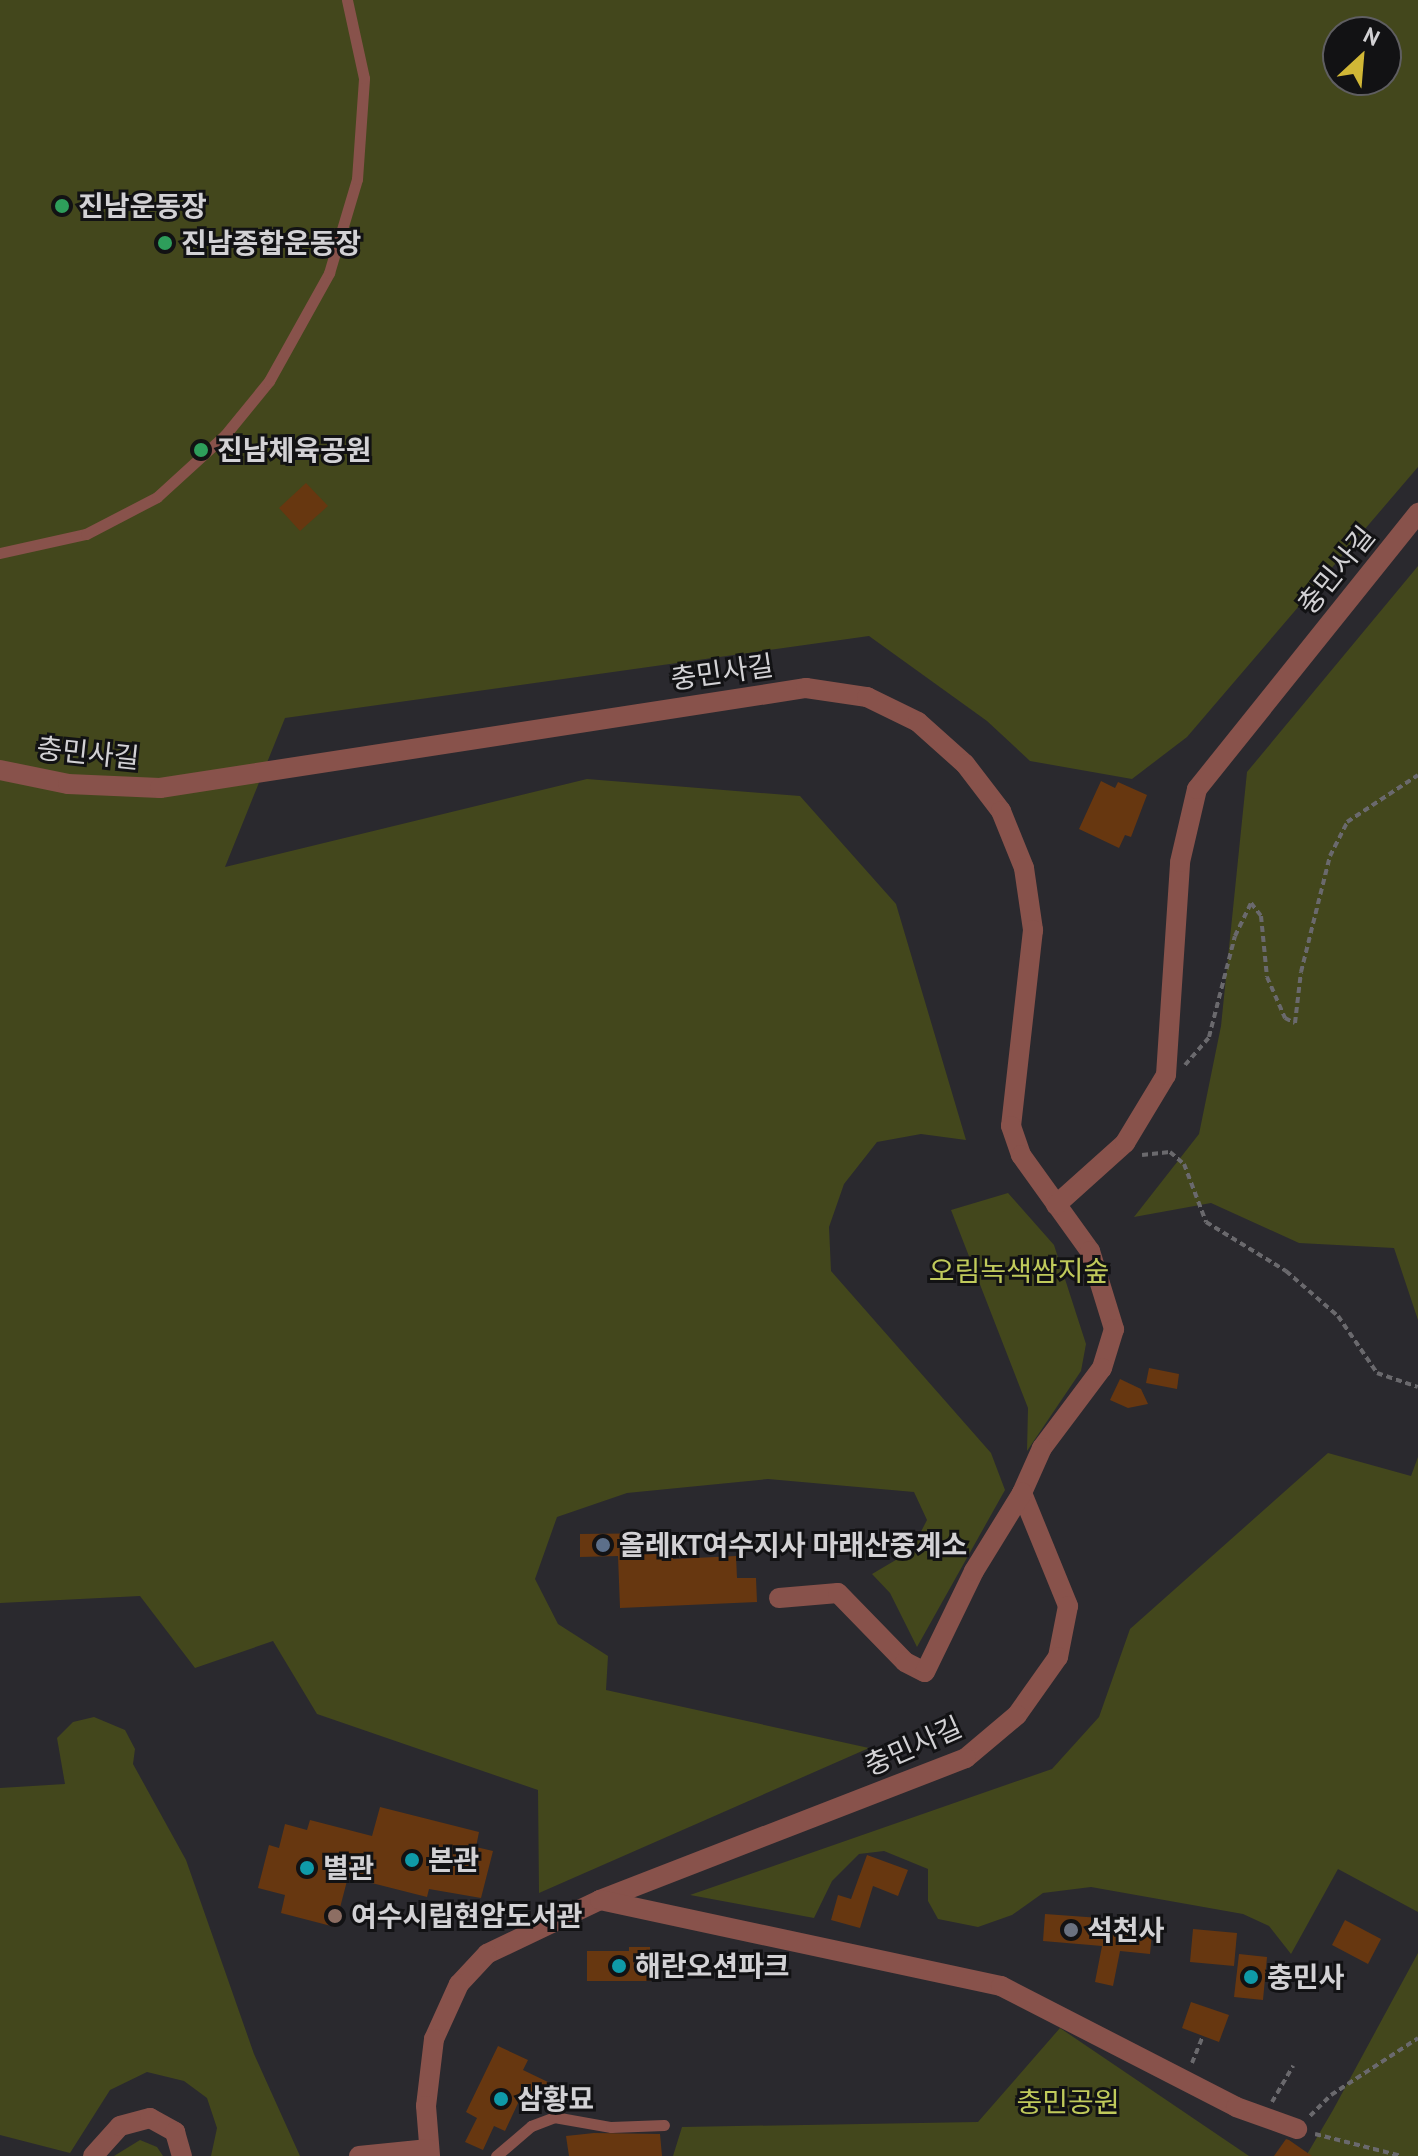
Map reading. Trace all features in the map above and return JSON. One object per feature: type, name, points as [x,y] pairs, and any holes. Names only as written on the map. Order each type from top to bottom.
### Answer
[{"type":"street","name":"충민사길","points":[[1056,1205],[1125,1143],[1149,1111],[1166,1075],[1180,862],[1191,804],[1205,777],[1418,513]]},
{"type":"street","name":"충민사길","points":[[0,770],[68,784],[160,788],[806,688],[867,697],[918,722],[965,764],[1001,811],[1024,868],[1033,930],[1011,1126],[1021,1155],[1090,1251],[1114,1329],[1102,1368],[1042,1448],[1022,1493],[1068,1606],[1053,1665],[999,1733],[943,1768],[600,1900],[508,1940],[477,1963],[459,1984],[443,2012],[431,2054],[430,2152],[359,2156]]},
{"type":"street","points":[[779,1598],[838,1593],[905,1662],[925,1672],[974,1571],[1022,1493]]},
{"type":"street","points":[[600,1900],[1001,1986],[1236,2107],[1297,2129]]},
{"type":"street","points":[[93,2156],[120,2126],[150,2118],[175,2132],[182,2156]]},
{"type":"lane","points":[[0,553],[86,534],[157,497],[225,435],[269,381],[329,273],[357,179],[365,87],[347,0]]},
{"type":"lane","points":[[496,2156],[531,2126],[554,2117],[611,2127],[664,2125]]},
{"type":"path","points":[[1166,1075],[1191,1062],[1209,1037],[1235,936],[1251,903],[1261,916],[1267,977],[1285,1018],[1295,1023],[1301,972],[1330,856],[1347,822],[1418,775]]},
{"type":"path","points":[[1132,1159],[1152,1150],[1170,1152],[1184,1164],[1206,1222],[1286,1271],[1338,1316],[1377,1373],[1418,1387]]},
{"type":"path","points":[[1195,2056],[1203,2036]]},
{"type":"path","points":[[1297,2129],[1331,2095],[1418,2038]]},
{"type":"path","points":[[1275,2097],[1293,2066]]},
{"type":"path","points":[[1297,2129],[1401,2156]]},
{"type":"green space","points":[[0,0],[1418,0],[1418,467],[1187,737],[1132,779],[1030,761],[987,721],[869,636],[285,718],[225,867],[587,779],[800,796],[896,904],[966,1140],[921,1134],[877,1142],[844,1184],[829,1227],[831,1271],[991,1453],[1005,1490],[917,1647],[890,1593],[872,1574],[911,1551],[927,1520],[914,1492],[768,1479],[627,1493],[557,1517],[535,1579],[558,1624],[608,1656],[606,1690],[869,1748],[539,1893],[538,1790],[317,1714],[273,1641],[195,1668],[140,1596],[0,1603]]},
{"type":"green space","points":[[1418,566],[1418,1320],[1394,1248],[1299,1243],[1211,1203],[1134,1217],[1199,1134],[1221,1026],[1247,772]]},
{"type":"green space","name":"오림녹색쌈지숲","points":[[1008,1193],[1054,1245],[1086,1344],[1081,1371],[1027,1451],[1028,1408],[951,1210]]},
{"type":"green space","points":[[1328,1453],[1411,1476],[1418,1457],[1418,1912],[1338,1869],[1291,1954],[1269,1926],[1243,1914],[1091,1887],[1043,1893],[1012,1915],[978,1927],[938,1919],[928,1901],[928,1869],[884,1851],[859,1854],[832,1881],[814,1918],[690,1895],[1052,1769],[1099,1717],[1130,1629]]},
{"type":"green space","points":[[94,1717],[125,1730],[135,1749],[133,1764],[186,1860],[254,2054],[300,2156],[211,2156],[217,2128],[207,2098],[184,2081],[147,2072],[110,2090],[70,2153],[0,2135],[0,1788],[65,1784],[57,1738],[73,1722]]},
{"type":"green space","points":[[1418,1953],[1418,2156],[1306,2156],[1333,2110]]},
{"type":"green space","name":"충민공원","points":[[1060,2028],[1249,2156],[673,2156],[682,2127],[978,2122]]},
{"type":"green space","points":[[140,2140],[157,2147],[163,2156],[114,2156]]},
{"type":"building","points":[[306,483],[328,506],[300,531],[279,508]]},
{"type":"building","points":[[1101,781],[1115,788],[1118,782],[1147,795],[1131,837],[1125,835],[1119,848],[1079,829]]},
{"type":"building","points":[[1149,1368],[1179,1374],[1177,1389],[1146,1383]]},
{"type":"building","points":[[1120,1379],[1141,1389],[1148,1404],[1128,1408],[1110,1400]]},
{"type":"building","points":[[672,1533],[673,1559],[736,1556],[737,1578],[756,1578],[757,1602],[620,1608],[618,1556],[580,1557],[580,1534]]},
{"type":"building","points":[[380,1807],[479,1832],[476,1847],[493,1851],[481,1898],[429,1889],[427,1897],[348,1877],[335,1927],[281,1913],[285,1895],[258,1888],[269,1845],[279,1848],[285,1824],[307,1830],[310,1820],[372,1836]]},
{"type":"building","points":[[867,1855],[908,1870],[898,1896],[873,1886],[860,1928],[831,1920],[838,1895],[851,1899]]},
{"type":"building","points":[[1045,1914],[1100,1918],[1099,1928],[1152,1933],[1150,1954],[1120,1951],[1113,1986],[1095,1982],[1102,1946],[1043,1941]]},
{"type":"building","points":[[1345,1920],[1381,1939],[1368,1964],[1332,1945]]},
{"type":"building","points":[[1193,1929],[1237,1933],[1234,1966],[1190,1962]]},
{"type":"building","name":"해란오션파크","points":[[629,1947],[650,1947],[651,1981],[587,1981],[587,1951],[629,1951]]},
{"type":"building","name":"충민사","points":[[1239,1954],[1267,1957],[1263,2000],[1234,1997]]},
{"type":"building","points":[[1191,2002],[1229,2015],[1219,2042],[1182,2028]]},
{"type":"building","points":[[498,2046],[528,2060],[523,2070],[550,2083],[538,2108],[520,2099],[505,2131],[494,2126],[483,2150],[465,2142],[477,2118],[466,2112]]},
{"type":"building","points":[[594,2133],[660,2134],[662,2156],[569,2156],[566,2136]]},
{"type":"building","points":[[1286,2139],[1289,2140],[1312,2156],[1274,2156]]},
{"type":"place","name":"진남운동장","points":[[62,206]]},
{"type":"place","name":"진남종합운동장","points":[[165,243]]},
{"type":"place","name":"진남체육공원","points":[[201,450]]},
{"type":"place","name":"올레KT여수지사 마래산중계소","points":[[603,1545]]},
{"type":"place","name":"본관","points":[[412,1860]]},
{"type":"place","name":"별관","points":[[307,1868]]},
{"type":"place","name":"여수시립현암도서관","points":[[335,1916]]},
{"type":"place","name":"석천사","points":[[1071,1930]]},
{"type":"place","name":"해란오션파크","points":[[619,1966]]},
{"type":"place","name":"충민사","points":[[1251,1977]]},
{"type":"place","name":"삼황묘","points":[[501,2099]]}]
